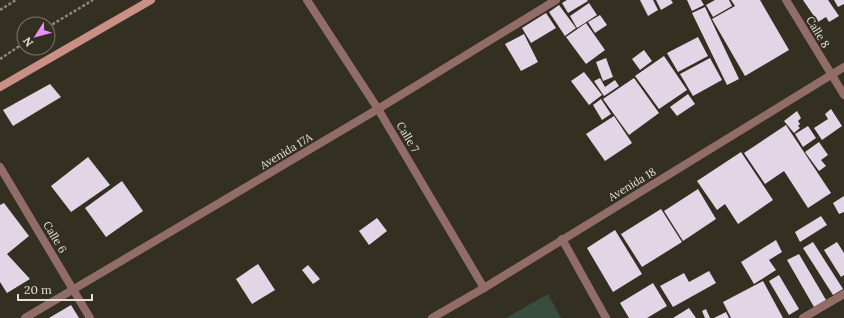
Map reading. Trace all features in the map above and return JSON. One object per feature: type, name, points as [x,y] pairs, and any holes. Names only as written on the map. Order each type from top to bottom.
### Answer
[{"type":"main road","points":[[0,87],[151,0]]},
{"type":"street","name":"Calle 7","points":[[307,0],[378,109],[484,288]]},
{"type":"street","name":"Avenida 17A","points":[[25,318],[378,109],[556,0]]},
{"type":"street","name":"Calle 8","points":[[786,0],[844,95]]},
{"type":"street","name":"Avenida 18","points":[[432,318],[484,288],[844,67]]},
{"type":"street","name":"Calle 6","points":[[0,167],[90,318]]},
{"type":"street","points":[[562,239],[606,318]]},
{"type":"street","points":[[803,318],[844,294]]},
{"type":"path","points":[[0,10],[16,0]]},
{"type":"path","points":[[56,23],[93,0]]},
{"type":"path","points":[[0,59],[16,48]]},
{"type":"green space","points":[[548,294],[561,318],[506,318]]},
{"type":"building","points":[[567,0],[588,1],[568,13],[562,3]]},
{"type":"building","points":[[640,0],[653,0],[658,10],[648,16]]},
{"type":"building","points":[[656,0],[671,0],[673,3],[661,10]]},
{"type":"building","points":[[687,0],[701,0],[704,5],[692,11]]},
{"type":"building","points":[[715,0],[729,0],[732,6],[713,17],[706,5]]},
{"type":"building","points":[[731,0],[760,0],[789,50],[745,76],[712,19],[735,6]]},
{"type":"building","points":[[803,0],[828,0],[839,16],[829,22],[826,17],[818,22]]},
{"type":"building","points":[[834,0],[844,0],[844,4],[838,7]]},
{"type":"building","points":[[589,3],[597,15],[577,28],[570,16]]},
{"type":"building","points":[[559,5],[576,28],[565,36],[549,12]]},
{"type":"building","points":[[705,7],[739,79],[727,85],[692,13]]},
{"type":"building","points":[[546,13],[556,28],[531,43],[522,28]]},
{"type":"building","points":[[600,15],[607,25],[595,33],[588,22]]},
{"type":"building","points":[[586,23],[605,50],[586,64],[566,37]]},
{"type":"building","points":[[524,34],[538,62],[521,71],[505,44]]},
{"type":"building","points":[[698,37],[708,56],[678,72],[667,53]]},
{"type":"building","points":[[644,50],[652,61],[640,70],[632,59]]},
{"type":"building","points":[[664,56],[687,90],[659,109],[635,76]]},
{"type":"building","points":[[606,58],[613,77],[603,81],[596,62]]},
{"type":"building","points":[[710,58],[722,80],[693,96],[680,74]]},
{"type":"building","points":[[584,72],[602,95],[589,105],[571,81]]},
{"type":"building","points":[[600,78],[605,87],[615,80],[619,86],[604,96],[594,81]]},
{"type":"building","points":[[634,78],[659,113],[629,135],[603,99]]},
{"type":"building","points":[[50,84],[61,97],[13,126],[3,110]]},
{"type":"building","points":[[688,94],[695,104],[677,116],[670,107]]},
{"type":"building","points":[[601,99],[611,114],[602,120],[593,105]]},
{"type":"building","points":[[831,109],[842,126],[822,140],[814,128],[828,119],[825,114]]},
{"type":"building","points":[[797,111],[801,118],[798,121],[800,124],[798,126],[800,128],[794,133],[784,121]]},
{"type":"building","points":[[614,116],[632,143],[605,161],[586,134]]},
{"type":"building","points":[[786,125],[831,193],[808,208],[784,171],[765,184],[744,153]]},
{"type":"building","points":[[808,126],[816,138],[803,147],[795,134]]},
{"type":"building","points":[[819,142],[828,155],[821,160],[826,166],[819,171],[805,152]]},
{"type":"building","points":[[741,152],[773,200],[738,224],[725,204],[717,210],[697,181]]},
{"type":"building","points":[[88,157],[110,185],[71,212],[51,186]]},
{"type":"building","points":[[122,181],[143,211],[106,237],[85,208]]},
{"type":"building","points":[[698,189],[716,219],[683,241],[664,211]]},
{"type":"building","points":[[844,196],[844,212],[839,214],[833,203]]},
{"type":"building","points":[[4,203],[29,236],[7,254],[30,279],[7,293],[0,282],[0,205]]},
{"type":"building","points":[[661,209],[682,242],[642,267],[621,234]]},
{"type":"building","points":[[821,216],[827,225],[800,242],[795,232]]},
{"type":"building","points":[[377,218],[387,231],[369,245],[359,231]]},
{"type":"building","points":[[615,230],[642,274],[613,292],[587,248]]},
{"type":"building","points":[[776,240],[782,252],[769,260],[776,270],[754,284],[741,262]]},
{"type":"building","points":[[813,242],[843,289],[833,295],[803,248]]},
{"type":"building","points":[[837,242],[844,253],[844,275],[841,277],[824,250]]},
{"type":"building","points":[[799,254],[826,300],[814,307],[787,260]]},
{"type":"building","points":[[258,264],[275,290],[252,304],[236,279]]},
{"type":"building","points":[[308,265],[320,279],[313,284],[302,270]]},
{"type":"building","points":[[709,271],[716,283],[673,307],[660,286],[684,273],[689,282]]},
{"type":"building","points":[[779,275],[799,309],[789,315],[769,281]]},
{"type":"building","points":[[763,281],[783,318],[731,318],[723,302]]},
{"type":"building","points":[[653,283],[667,306],[647,318],[629,318],[620,303]]},
{"type":"building","points":[[71,305],[79,318],[49,318]]},
{"type":"building","points":[[689,308],[696,318],[673,318]]},
{"type":"building","points":[[706,309],[710,318],[705,318],[702,311]]},
{"type":"building","points":[[726,312],[729,318],[714,318]]}]
